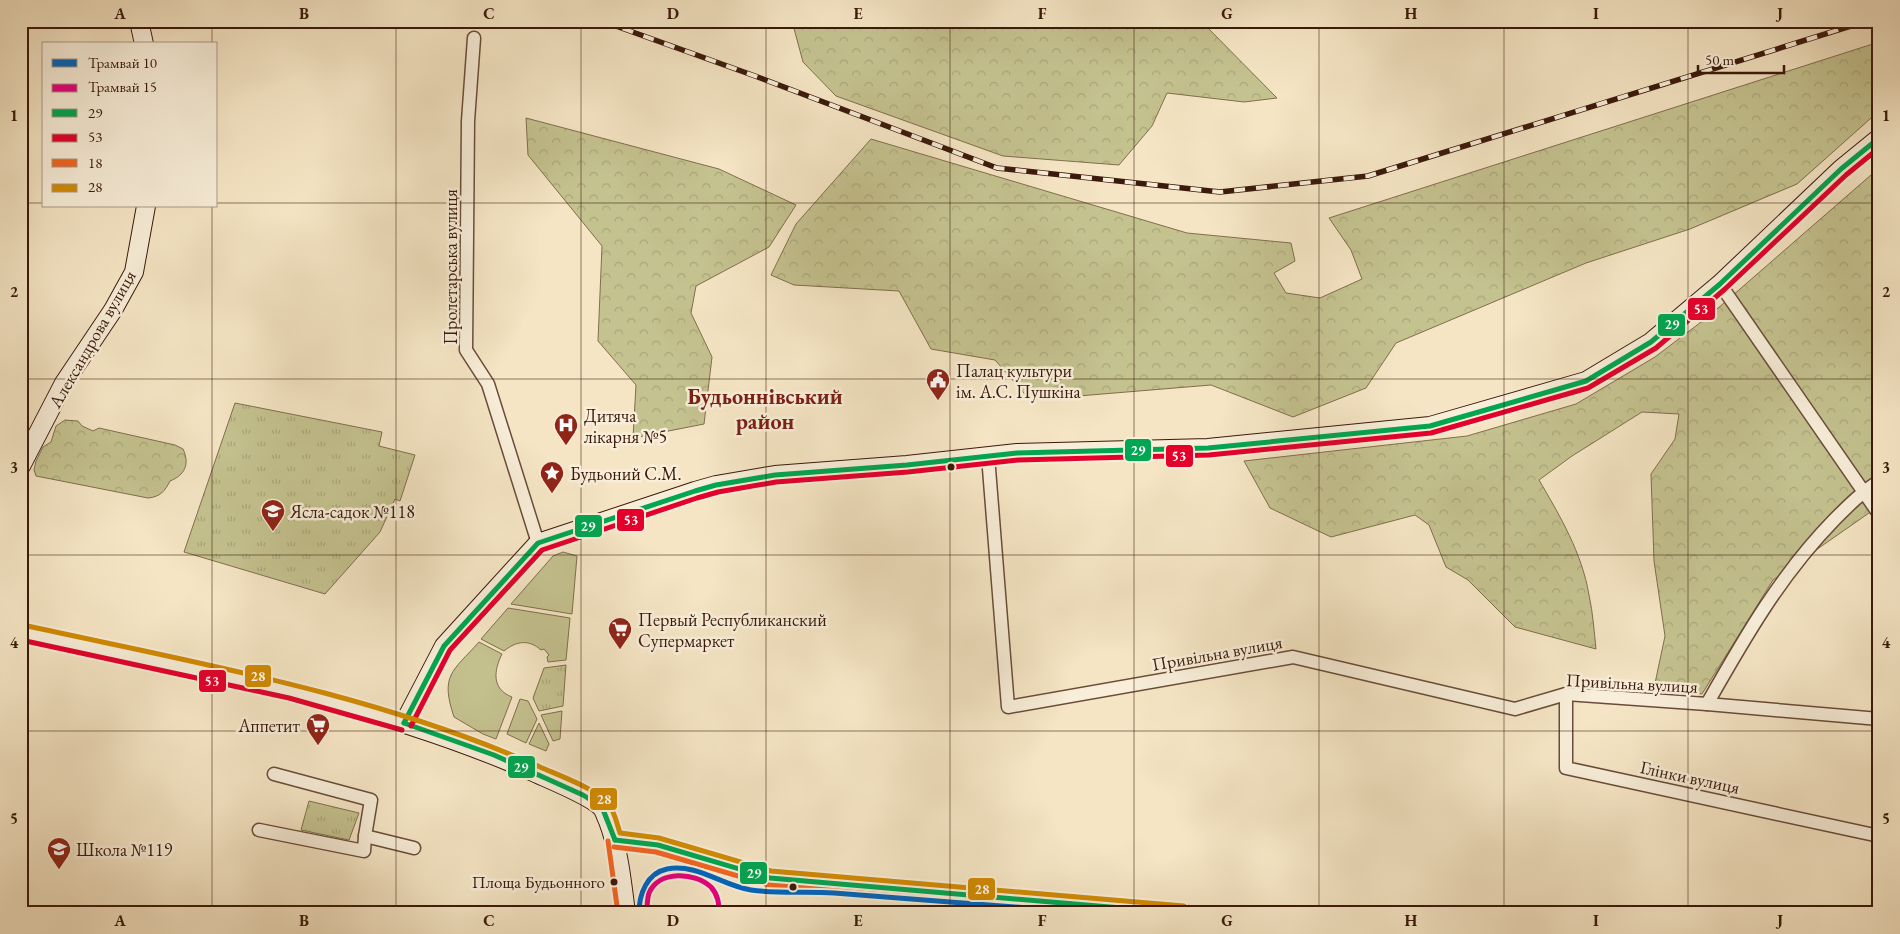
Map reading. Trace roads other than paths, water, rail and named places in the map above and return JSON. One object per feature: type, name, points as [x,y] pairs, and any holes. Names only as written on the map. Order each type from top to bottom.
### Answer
[{"type":"main road","points":[[139,21],[144,42]]},
{"type":"main road","points":[[404,723],[444,646],[538,543],[716,485],[776,475],[907,465],[1017,453],[1208,448],[1430,426],[1586,381],[1651,342],[1720,284],[1841,169],[1879,138]]},
{"type":"main road","name":"Александрова вулиця","points":[[21,466],[64,384],[113,310],[134,272],[146,208]]},
{"type":"main road","points":[[21,632],[291,691],[404,723],[494,755],[583,795],[602,807],[616,840],[626,913]]},
{"type":"main road","points":[[616,840],[658,845],[770,878],[1183,913]]},
{"type":"street","name":"Пролетарська вулиця","points":[[474,38],[468,121],[466,350],[488,384],[538,543]]},
{"type":"street","points":[[1720,284],[1879,514]]},
{"type":"street","name":"Привільна вулиця","points":[[988,456],[1008,707],[1292,657],[1515,709],[1566,694],[1707,704],[1879,720]]},
{"type":"street","name":"Привільна вулиця","points":[[1707,704],[1747,632],[1784,579],[1821,534],[1862,491],[1879,481]]},
{"type":"street","name":"Глінки вулиця","points":[[1566,694],[1566,768],[1879,836]]},
{"type":"street","points":[[259,830],[364,851],[371,800],[274,774]]},
{"type":"street","points":[[365,836],[414,848]]},
{"type":"railway","points":[[602,21],[755,76],[997,168],[1220,192],[1368,176],[1867,21]]},
{"type":"tram line","name":"10","points":[[639,913],[643,892],[649,880],[660,871],[678,868],[699,872],[751,890],[834,893],[1092,913]]},
{"type":"tram line","name":"15","points":[[647,913],[648,895],[654,886],[661,880],[678,876],[696,878],[711,887],[718,899],[719,913]]},
{"type":"place","name":"Палац культури ім. А.С. Пушкіна","points":[[938,401]]},
{"type":"place","name":"Дитяча лікарня №5","points":[[566,446]]},
{"type":"place","name":"Будьоний С.М.","points":[[552,494]]},
{"type":"place","name":"Ясла-садок №118","points":[[273,532]]},
{"type":"place","name":"Первый Республиканский Супермаркет","points":[[620,650]]},
{"type":"place","name":"Аппетит","points":[[318,746]]},
{"type":"place","name":"Школа №119","points":[[59,870]]},
{"type":"place","name":"Площа Будьонного","points":[[614,882]]},
{"type":"district","name":"Будьоннівський район","points":[[765,408]]}]
